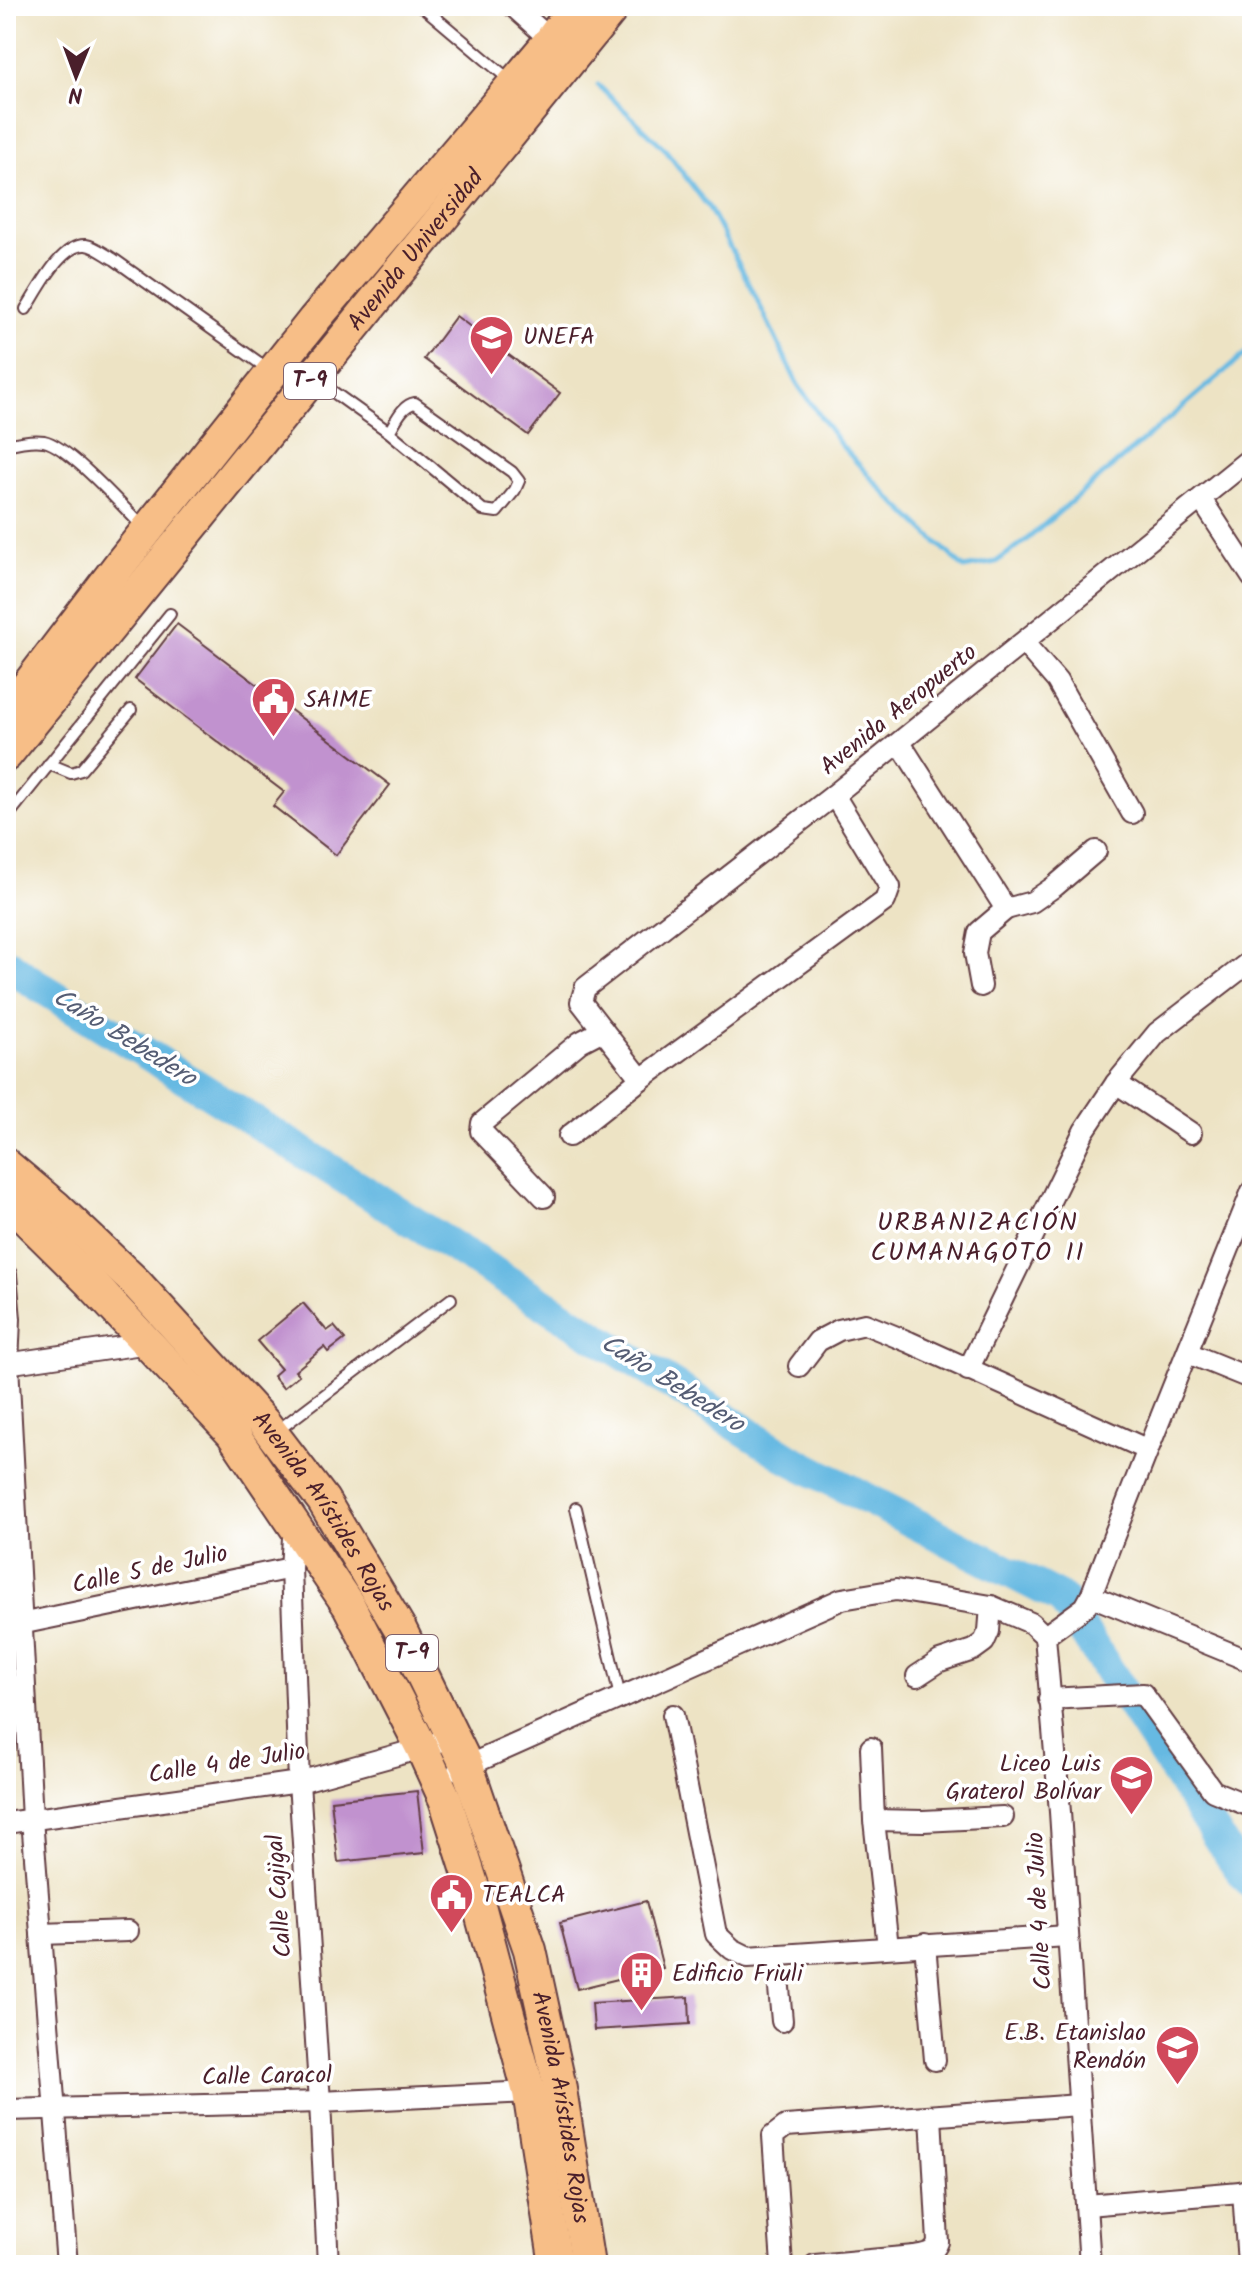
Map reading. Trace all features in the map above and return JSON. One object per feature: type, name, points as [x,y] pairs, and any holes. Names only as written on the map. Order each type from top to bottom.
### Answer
[{"type":"main road","name":"Avenida Universidad","points":[[6,714],[146,530],[273,372],[551,40],[576,6]]},
{"type":"main road","name":"Avenida Universidad","points":[[6,755],[614,6]]},
{"type":"main road","name":"Avenida Arístides Rojas","points":[[6,1165],[56,1207],[135,1282],[273,1434],[323,1500],[400,1629],[467,1766],[530,1950],[559,2083],[588,2265]]},
{"type":"main road","name":"T-9","points":[[6,1199],[89,1281]]},
{"type":"main road","name":"T-9","points":[[6,1216],[89,1281]]},
{"type":"main road","name":"Avenida Arístides Rojas","points":[[89,1281],[232,1433],[349,1606],[422,1748],[445,1799],[480,1909],[529,2092],[556,2265]]},
{"type":"street","points":[[513,6],[551,40]]},
{"type":"street","name":"Avenida Aeropuerto","points":[[603,1030],[581,1002],[585,988],[900,743],[1252,457]]},
{"type":"street","points":[[1201,499],[1252,577]]},
{"type":"street","points":[[1024,643],[1057,681],[1132,813]]},
{"type":"street","points":[[900,743],[1006,909]]},
{"type":"street","points":[[569,1136],[641,1079],[885,901],[890,887],[834,795]]},
{"type":"street","points":[[981,986],[975,953],[979,932],[1006,909],[1032,902],[1096,851]]},
{"type":"street","points":[[968,1370],[1084,1131],[1116,1083],[1157,1033],[1252,960]]},
{"type":"street","points":[[544,1197],[493,1146],[481,1131],[482,1123],[580,1042],[603,1030],[641,1079]]},
{"type":"street","points":[[1116,1083],[1191,1133]]},
{"type":"street","points":[[436,1780],[842,1599],[896,1590],[991,1606],[1031,1623],[1045,1636],[1088,1601],[1146,1449],[1252,1191]]},
{"type":"street","points":[[6,1275],[10,1319],[7,1364],[32,1819],[67,2265]]},
{"type":"street","points":[[799,1366],[818,1341],[839,1330],[865,1324],[1146,1449]]},
{"type":"street","points":[[7,1364],[149,1343]]},
{"type":"street","points":[[1188,1353],[1252,1379]]},
{"type":"street","name":"Calle Cajigal","points":[[294,1523],[291,1568],[299,1782],[328,2265]]},
{"type":"street","name":"Calle 5 de Julio","points":[[20,1624],[291,1568]]},
{"type":"street","points":[[1088,1601],[1252,1662]]},
{"type":"street","points":[[917,1676],[940,1661],[973,1650],[984,1642],[989,1631],[991,1606]]},
{"type":"street","name":"Calle 4 de Julio","points":[[1045,1636],[1060,1812],[1090,2265]]},
{"type":"street","points":[[1049,1699],[1143,1694],[1213,1791],[1252,1807]]},
{"type":"street","points":[[673,1715],[716,1934],[732,1949],[748,1957],[1067,1936]]},
{"type":"street","name":"Calle 4 de Julio","points":[[6,1823],[299,1782],[452,1737]]},
{"type":"street","points":[[871,1748],[874,1820],[888,1947]]},
{"type":"street","points":[[874,1820],[1003,1817]]},
{"type":"street","points":[[41,1934],[128,1931]]},
{"type":"street","points":[[925,1944],[935,2060]]},
{"type":"street","points":[[776,1955],[782,2021]]},
{"type":"street","name":"Calle Caracol","points":[[6,2110],[320,2102],[529,2092]]},
{"type":"street","points":[[782,2265],[773,2136],[786,2126],[1079,2105]]},
{"type":"street","points":[[815,2265],[914,2260],[936,2248],[931,2116]]},
{"type":"street","points":[[1087,2205],[1248,2191],[1248,2265]]},
{"type":"lane","points":[[422,6],[513,84]]},
{"type":"lane","points":[[26,309],[59,259],[75,246],[89,245],[115,260],[273,372]]},
{"type":"lane","points":[[313,378],[389,432],[483,510],[497,512],[519,481],[512,472],[415,403],[403,409],[389,432]]},
{"type":"lane","points":[[6,445],[46,441],[79,463],[146,530]]},
{"type":"lane","points":[[6,818],[170,614]]},
{"type":"lane","points":[[49,764],[71,773],[81,770],[131,710]]},
{"type":"lane","points":[[273,1434],[451,1299]]},
{"type":"lane","points":[[576,1508],[620,1697]]},
{"type":"building","name":"UNEFA","points":[[456,316],[560,393],[528,435],[424,359]]},
{"type":"building","name":"SAIME","points":[[177,624],[390,785],[336,855],[273,806],[284,792],[135,679]]},
{"type":"building","points":[[303,1303],[327,1331],[334,1326],[345,1339],[328,1352],[324,1347],[295,1371],[299,1375],[283,1388],[273,1376],[281,1369],[257,1341]]},
{"type":"building","points":[[417,1791],[424,1853],[338,1862],[331,1800]]},
{"type":"building","points":[[646,1901],[663,1968],[577,1989],[560,1923]]},
{"type":"building","name":"Edificio Friuli","points":[[689,1997],[690,2024],[594,2030],[592,2003]]},
{"type":"waterway","points":[[598,85],[664,148],[709,208],[798,385],[840,444],[885,493],[964,568],[996,562],[1025,541],[1252,348]]},
{"type":"waterway","name":"Caño Bebedero","points":[[6,963],[790,1459],[1062,1599],[1232,1859],[1252,1884]]},
{"type":"place","name":"UNEFA","points":[[492,376]]},
{"type":"place","name":"SAIME","points":[[273,739]]},
{"type":"place","name":"Liceo Luis Graterol Bolívar","points":[[1132,1817]]},
{"type":"place","name":"TEALCA","points":[[451,1934]]},
{"type":"place","name":"Edificio Friuli","points":[[641,2013]]},
{"type":"place","name":"E.B. Etanislao Rendón","points":[[1177,2086]]},
{"type":"district","name":"URBANIZACIÓN CUMANAGOTO II","points":[[978,1238]]}]
